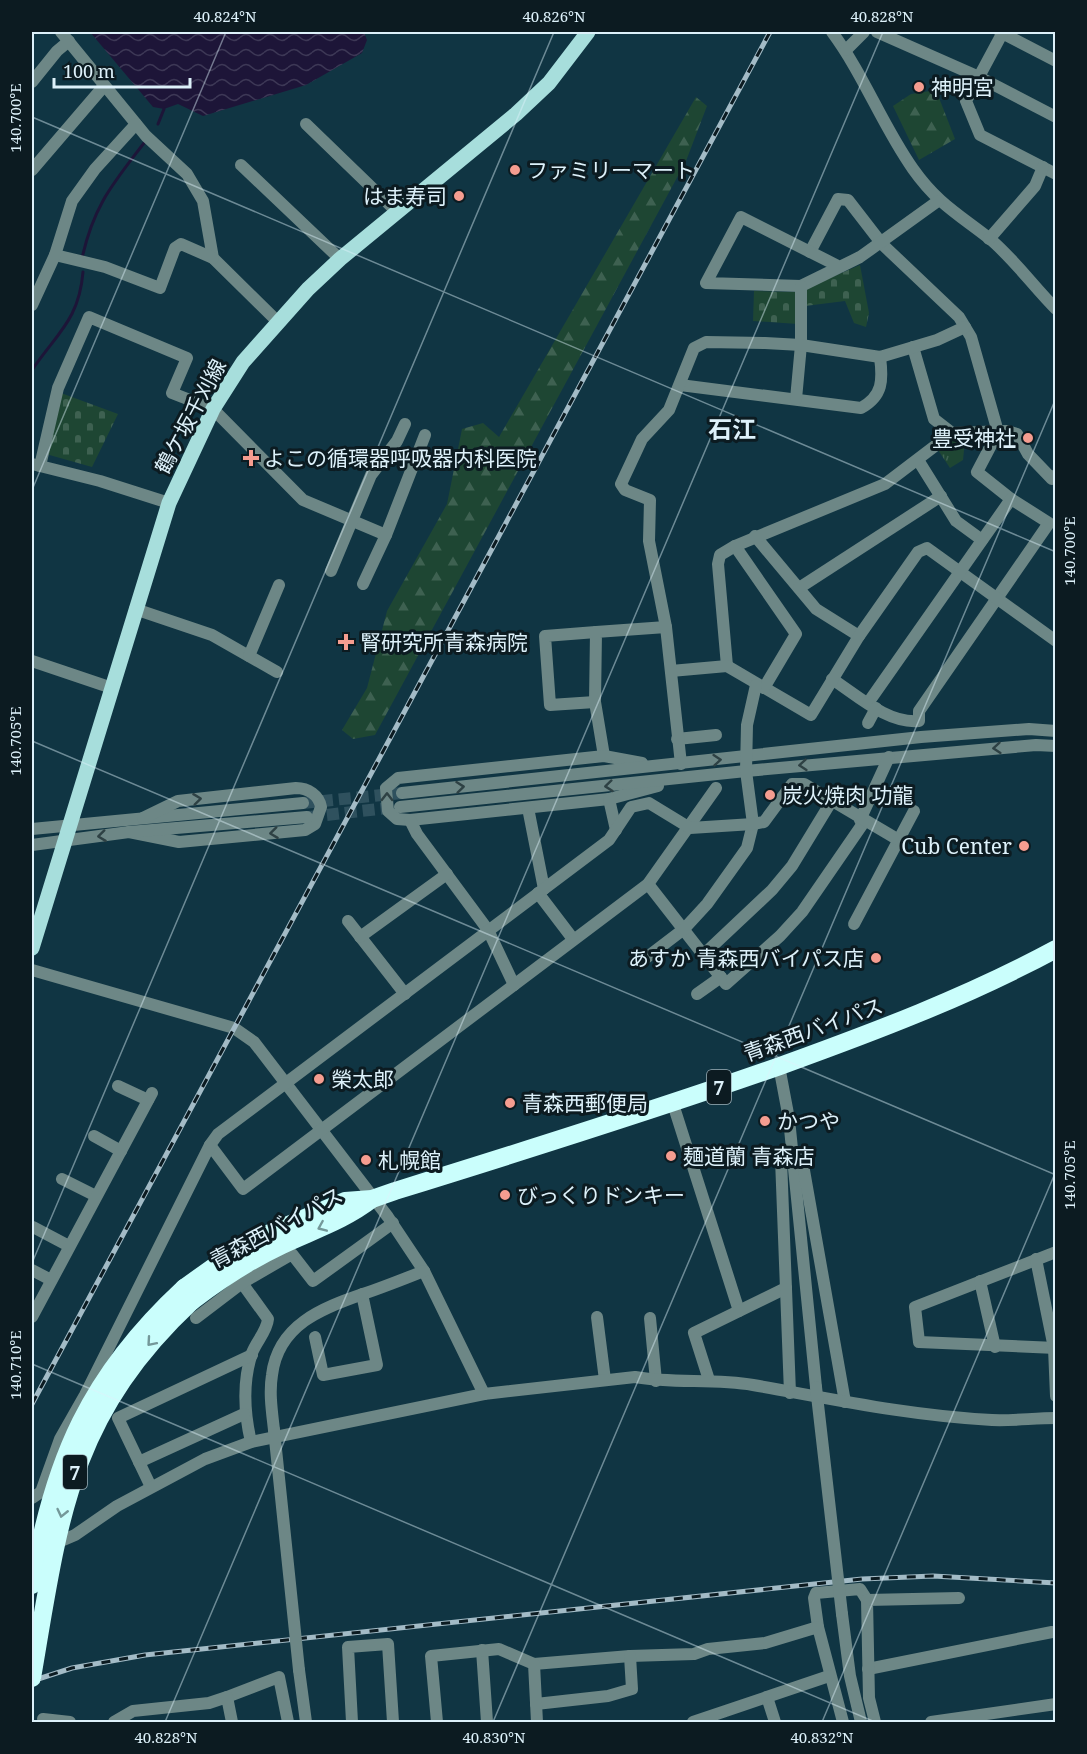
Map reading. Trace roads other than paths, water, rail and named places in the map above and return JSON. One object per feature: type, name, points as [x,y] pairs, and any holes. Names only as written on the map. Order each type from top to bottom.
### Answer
[{"type":"highway","name":"青森西バイパス","points":[[32,1678],[65,1502],[95,1424],[120,1381],[164,1327],[191,1302],[236,1251],[274,1231],[345,1201],[372,1199],[673,1104],[840,1046],[958,997],[1056,949]]},
{"type":"highway","name":"青森西バイパス","points":[[32,1585],[54,1484],[77,1426],[97,1389],[123,1352],[153,1316],[191,1302]]},
{"type":"main road","name":"鶴ケ坂千刈線","points":[[32,948],[68,824],[170,503],[213,409],[243,362],[277,321],[340,259],[549,83],[588,32]]},
{"type":"street","points":[[832,32],[846,50],[890,134],[938,201],[989,239],[1056,309]]},
{"type":"street","points":[[846,50],[864,32]]},
{"type":"street","points":[[878,32],[979,77],[1056,117]]},
{"type":"street","points":[[1056,61],[1002,32],[966,101],[980,135],[1056,174]]},
{"type":"street","points":[[32,81],[57,51],[65,36],[136,124],[188,174],[207,219],[213,258]]},
{"type":"street","points":[[32,170],[104,86]]},
{"type":"street","points":[[32,305],[55,255],[72,201],[95,169],[136,124]]},
{"type":"street","points":[[306,124],[397,212]]},
{"type":"street","points":[[241,165],[340,259]]},
{"type":"street","points":[[989,239],[1035,186],[1043,167]]},
{"type":"street","points":[[810,252],[838,199],[848,200],[882,244],[943,301],[971,337],[999,432],[977,472],[1011,499],[1049,524],[919,711],[921,736]]},
{"type":"street","points":[[840,267],[741,217],[706,283],[801,286],[840,267],[882,244],[938,201]]},
{"type":"street","points":[[55,255],[105,267],[160,288],[175,248],[182,244],[213,258],[277,321]]},
{"type":"street","points":[[796,399],[801,345],[801,286]]},
{"type":"street","points":[[170,503],[36,465],[58,388],[89,317],[187,358],[172,393],[213,409],[303,500],[386,536]]},
{"type":"street","points":[[681,764],[666,627],[649,541],[650,500],[625,490],[621,484],[642,439],[669,410],[694,348],[706,342],[801,345],[880,357],[937,340],[965,327]]},
{"type":"street","points":[[913,347],[934,419],[952,433]]},
{"type":"street","points":[[680,385],[861,408],[878,394],[883,381],[880,357]]},
{"type":"street","points":[[331,571],[371,475],[397,441],[405,424]]},
{"type":"street","points":[[728,666],[718,564],[720,555],[735,546],[885,484],[952,433],[1017,434],[1028,454],[1052,479],[1056,475]]},
{"type":"street","points":[[363,584],[386,536],[426,435]]},
{"type":"street","points":[[918,460],[956,520],[982,540]]},
{"type":"street","points":[[799,588],[941,496]]},
{"type":"street","points":[[868,723],[872,706],[959,571],[1011,499]]},
{"type":"street","points":[[755,536],[816,609],[859,636]]},
{"type":"street","points":[[642,961],[684,929],[707,904],[747,848],[753,824],[746,771],[747,725],[760,686],[796,634],[735,546]]},
{"type":"street","points":[[671,671],[728,666],[811,715],[859,636],[918,552],[927,548],[1056,641]]},
{"type":"street","points":[[249,656],[279,585]]},
{"type":"street","points":[[135,609],[212,635],[277,672]]},
{"type":"street","points":[[595,702],[550,705],[545,636],[666,627]]},
{"type":"street","points":[[596,632],[595,702],[604,756]]},
{"type":"street","points":[[32,661],[112,688]]},
{"type":"street","points":[[832,680],[872,706],[904,722],[919,721]]},
{"type":"street","points":[[402,793],[746,758],[921,736],[1029,729],[1056,730]]},
{"type":"street","points":[[677,739],[716,735]]},
{"type":"street","points":[[400,807],[890,757],[1036,745],[1056,746]]},
{"type":"street","points":[[658,766],[604,756],[398,778],[386,789],[388,811],[396,819],[410,820],[528,808],[609,799],[641,792],[676,779]]},
{"type":"street","points":[[648,884],[726,984],[780,936],[818,892],[862,821],[890,757]]},
{"type":"street","points":[[32,1498],[40,1492],[60,1439],[86,1395],[210,1145],[218,1134],[609,840],[631,807],[649,803],[690,828],[753,824],[764,822],[792,784],[804,784],[862,821],[897,839]]},
{"type":"street","points":[[129,832],[179,842],[305,830],[315,824],[321,807],[315,795],[306,789],[296,788],[178,801],[143,818]]},
{"type":"street","points":[[210,1145],[243,1189],[648,884],[716,789]]},
{"type":"street","points":[[609,799],[616,830]]},
{"type":"street","points":[[703,955],[778,882],[804,848],[831,802]]},
{"type":"street","points":[[32,829],[303,803]]},
{"type":"street","points":[[528,808],[541,891],[573,939]]},
{"type":"street","points":[[854,924],[897,839],[915,811]]},
{"type":"street","points":[[32,845],[129,832],[307,817]]},
{"type":"street","points":[[410,820],[417,834],[488,930],[514,985]]},
{"type":"street","points":[[360,937],[447,873]]},
{"type":"street","points":[[348,921],[405,994]]},
{"type":"street","points":[[32,970],[234,1028],[254,1042],[372,1199],[393,1223],[424,1271],[484,1394]]},
{"type":"street","points":[[697,994],[721,977]]},
{"type":"street","points":[[779,1066],[792,1155],[842,1614],[850,1676],[861,1722]]},
{"type":"street","points":[[32,1317],[150,1096],[118,1086]]},
{"type":"street","points":[[673,1104],[739,1311]]},
{"type":"street","points":[[94,1136],[121,1150]]},
{"type":"street","points":[[790,1393],[781,1159],[792,1155],[802,1159],[845,1402]]},
{"type":"street","points":[[62,1179],[96,1196]]},
{"type":"street","points":[[191,1302],[242,1283],[292,1254],[312,1281],[393,1223]]},
{"type":"street","points":[[33,1227],[69,1246]]},
{"type":"street","points":[[1055,1348],[919,1342],[915,1307],[1056,1252]]},
{"type":"street","points":[[1036,1259],[1055,1348],[1056,1396]]},
{"type":"street","points":[[32,1270],[51,1281]]},
{"type":"street","points":[[306,1722],[270,1393],[272,1372],[284,1342],[300,1322],[315,1312],[424,1271]]},
{"type":"street","points":[[980,1281],[995,1347]]},
{"type":"street","points":[[242,1283],[268,1319],[252,1355],[245,1382],[244,1414],[251,1442]]},
{"type":"street","points":[[708,1380],[694,1333],[786,1288]]},
{"type":"street","points":[[315,1337],[323,1375],[377,1365],[362,1294]]},
{"type":"street","points":[[597,1317],[605,1380]]},
{"type":"street","points":[[650,1318],[656,1381]]},
{"type":"street","points":[[151,1487],[118,1418],[252,1355]]},
{"type":"street","points":[[32,1553],[75,1536],[117,1506],[206,1459],[251,1442],[484,1394],[635,1377],[656,1381],[708,1380],[753,1385],[845,1402],[993,1420],[1056,1418]]},
{"type":"street","points":[[139,1462],[244,1414]]},
{"type":"street","points":[[843,1722],[829,1676],[814,1598],[816,1593],[860,1589],[867,1600],[868,1669],[875,1722]]},
{"type":"street","points":[[867,1600],[959,1598]]},
{"type":"street","points":[[437,1722],[431,1656],[500,1649],[534,1665],[630,1656],[694,1654],[708,1649],[765,1643],[818,1627]]},
{"type":"street","points":[[868,1669],[1052,1632]]},
{"type":"street","points":[[352,1722],[348,1647],[388,1644],[393,1722]]},
{"type":"street","points":[[482,1650],[487,1722]]},
{"type":"street","points":[[536,1704],[608,1696],[632,1689],[630,1656]]},
{"type":"street","points":[[534,1665],[537,1722]]},
{"type":"street","points":[[693,1722],[829,1676]]},
{"type":"street","points":[[114,1722],[133,1711],[210,1703],[279,1677],[288,1722]]},
{"type":"street","points":[[227,1697],[232,1722]]},
{"type":"street","points":[[766,1697],[775,1722]]},
{"type":"street","points":[[930,1722],[1056,1704]]},
{"type":"street","points":[[43,1719],[70,1722]]},
{"type":"water","points":[[90,32],[364,32],[367,40],[362,53],[306,85],[203,116],[178,104],[164,109],[153,107]]},
{"type":"waterway","points":[[158,124],[164,109]]},
{"type":"waterway","points":[[82,258],[98,209],[113,184],[144,143]]},
{"type":"waterway","points":[[32,370],[72,314],[81,288],[83,272]]},
{"type":"tunnel","points":[[303,803],[402,793]]},
{"type":"tunnel","points":[[309,817],[396,807]]},
{"type":"railway","points":[[32,1404],[770,32]]},
{"type":"railway","points":[[32,1681],[72,1668],[145,1655],[862,1579],[933,1576],[1056,1583]]},
{"type":"place","name":"神明宮","points":[[919,87]]},
{"type":"place","name":"ファミリーマート","points":[[515,170]]},
{"type":"place","name":"はま寿司","points":[[459,196]]},
{"type":"place","name":"豊受神社","points":[[1028,438]]},
{"type":"place","name":"よこの循環器呼吸器内科医院","points":[[251,458]]},
{"type":"place","name":"腎研究所青森病院","points":[[346,642]]},
{"type":"place","name":"炭火焼肉 功龍","points":[[770,795]]},
{"type":"place","name":"Cub Center","points":[[1024,846]]},
{"type":"place","name":"あすか 青森西バイパス店","points":[[876,958]]},
{"type":"place","name":"榮太郎","points":[[319,1079]]},
{"type":"place","name":"青森西郵便局","points":[[510,1103]]},
{"type":"place","name":"かつや","points":[[765,1121]]},
{"type":"place","name":"麺道蘭 青森店","points":[[671,1156]]},
{"type":"place","name":"札幌館","points":[[366,1160]]},
{"type":"place","name":"びっくりドンキー","points":[[505,1195]]},
{"type":"district","name":"石江","points":[[732,428]]}]
